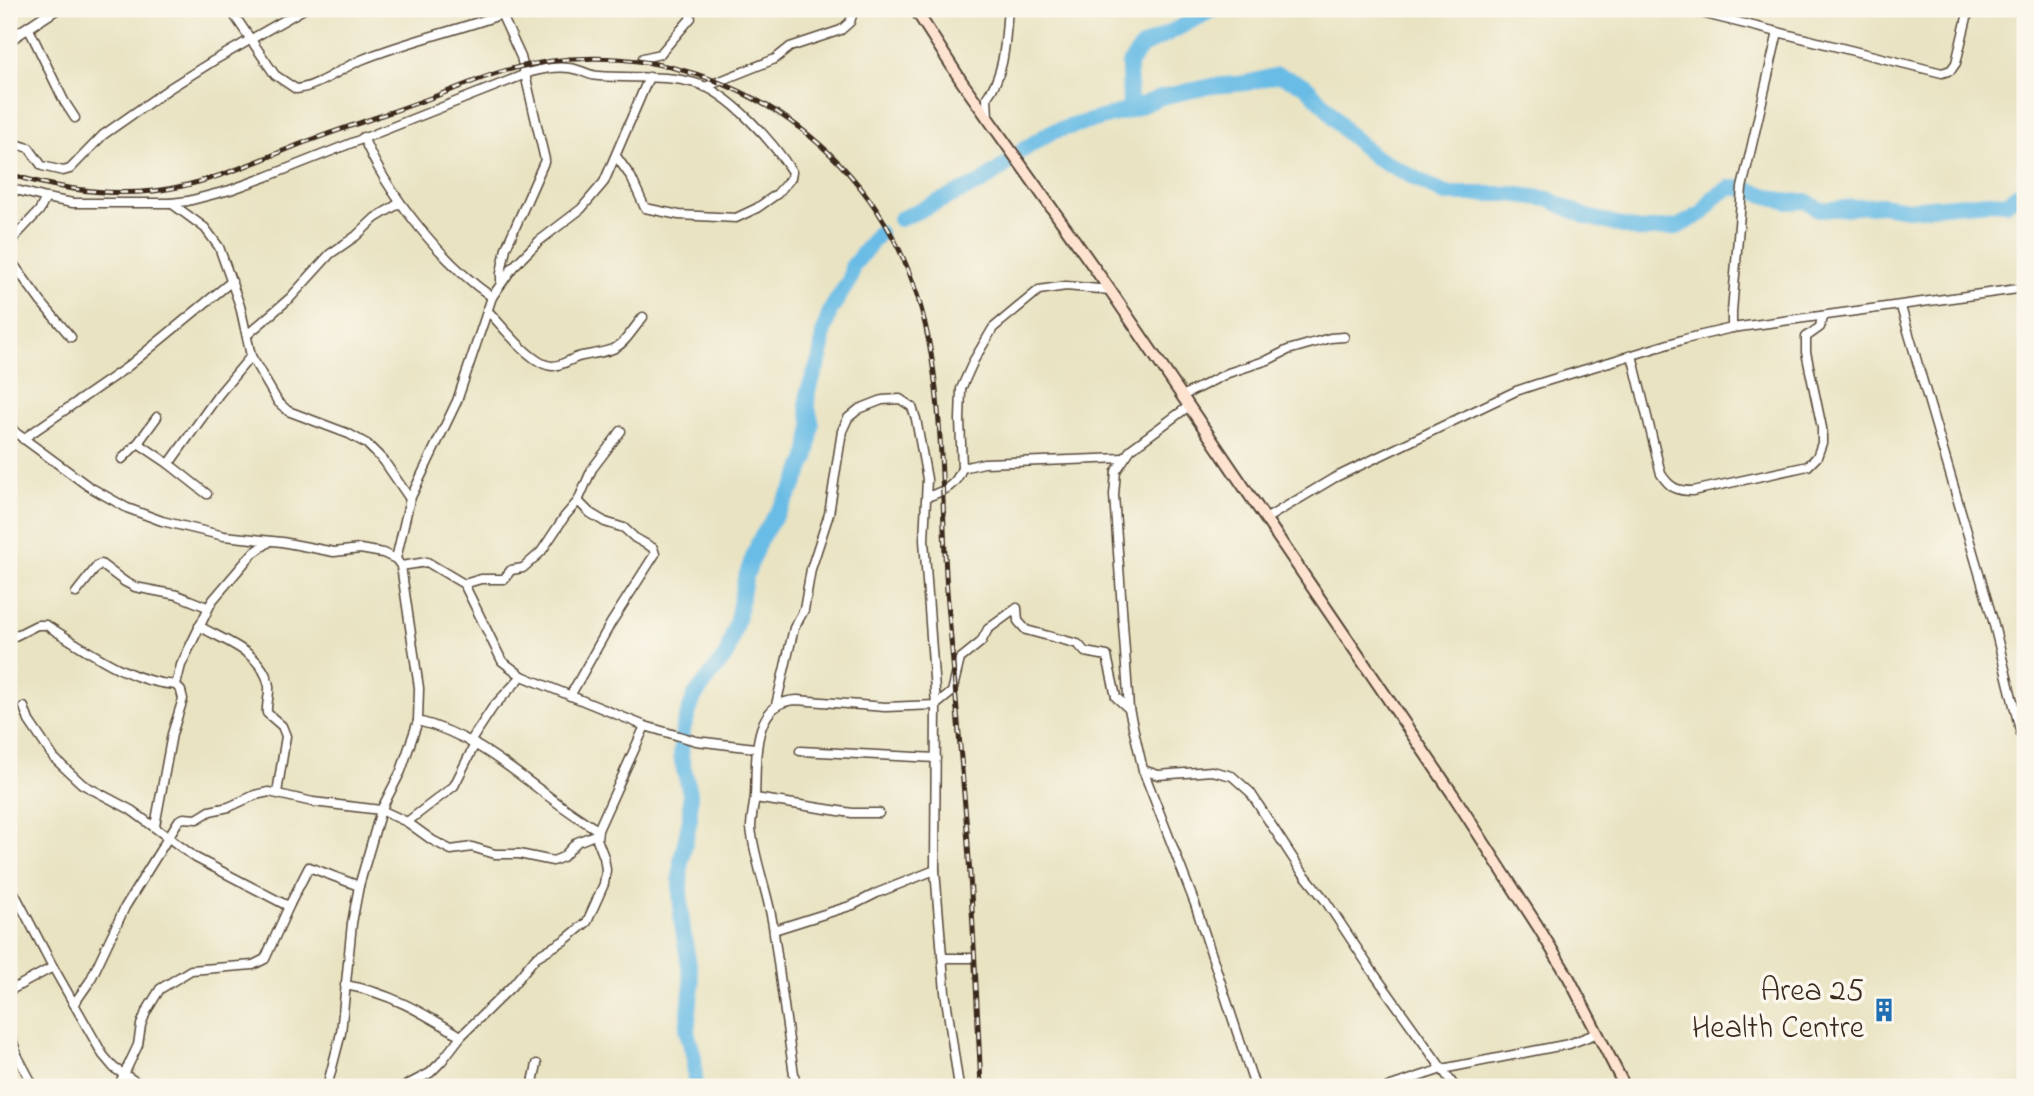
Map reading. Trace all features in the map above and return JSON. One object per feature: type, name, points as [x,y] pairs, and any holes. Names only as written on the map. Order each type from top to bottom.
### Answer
[{"type":"main road","points":[[915,9],[1267,518],[1495,858],[1563,967],[1625,1087]]},
{"type":"street","points":[[9,40],[56,9]]},
{"type":"street","points":[[230,9],[275,75],[290,87],[302,88],[359,61],[410,42],[463,29],[501,12],[520,57],[545,160],[506,248],[500,273],[501,281]]},
{"type":"street","points":[[9,142],[29,148],[42,166],[63,171],[69,169],[103,135],[213,61],[304,9]]},
{"type":"street","points":[[643,58],[658,56],[668,46],[691,18],[688,9]]},
{"type":"street","points":[[705,87],[775,59],[790,47],[845,28],[850,22],[853,9]]},
{"type":"street","points":[[989,119],[986,97],[995,86],[1004,57],[1008,9]]},
{"type":"street","points":[[1685,9],[1942,73],[1951,70],[1956,62],[1969,9]]},
{"type":"street","points":[[28,27],[75,118]]},
{"type":"street","points":[[1732,328],[1731,312],[1742,188],[1778,32]]},
{"type":"street","points":[[9,188],[73,203],[188,201],[230,190],[524,75],[547,68],[567,67],[593,76],[649,77],[691,82],[705,87],[748,117],[781,154],[792,172],[783,189],[745,215],[728,218],[684,215],[647,209],[631,177],[615,156]]},
{"type":"street","points":[[327,1087],[341,1033],[352,923],[359,886],[381,810],[401,771],[418,721],[418,678],[399,563],[410,499],[457,401],[487,310],[501,281],[539,241],[581,209],[607,177],[649,77]]},
{"type":"street","points":[[363,137],[377,167],[420,228],[492,297]]},
{"type":"street","points":[[9,243],[39,211],[46,198]]},
{"type":"street","points":[[171,203],[194,219],[212,237],[232,281],[251,356],[283,408],[368,444],[392,471],[410,499]]},
{"type":"street","points":[[247,335],[290,298],[330,254],[356,236],[375,218],[400,203]]},
{"type":"street","points":[[9,258],[71,337]]},
{"type":"street","points":[[23,439],[126,368],[232,281]]},
{"type":"street","points":[[927,497],[954,484],[962,468],[961,389],[993,328],[1039,290],[1066,286],[1110,290]]},
{"type":"street","points":[[1267,518],[1334,478],[1516,391],[1632,355],[1732,328],[2025,288]]},
{"type":"street","points":[[1901,307],[1992,617],[2025,750]]},
{"type":"street","points":[[487,310],[536,360],[553,366],[575,357],[615,349],[643,317]]},
{"type":"street","points":[[1632,355],[1661,474],[1669,485],[1679,491],[1693,491],[1808,466],[1817,457],[1822,443],[1822,428],[1810,381],[1806,337],[1820,327],[1822,316]]},
{"type":"street","points":[[1182,396],[1288,349],[1344,337]]},
{"type":"street","points":[[170,464],[219,394],[251,356]]},
{"type":"street","points":[[796,1087],[774,930],[751,826],[755,798],[755,748],[764,723],[776,705],[794,628],[804,610],[808,582],[829,514],[840,441],[848,418],[876,402],[893,399],[907,402],[912,407],[927,479],[925,550],[936,705],[935,870],[959,1087]]},
{"type":"street","points":[[1189,406],[1131,449],[1116,471],[1114,495],[1129,709],[1143,770],[1201,922],[1255,1087]]},
{"type":"street","points":[[122,459],[157,417]]},
{"type":"street","points":[[9,425],[23,439],[88,486],[127,508],[190,529],[334,552],[360,549],[383,553],[399,563],[427,562],[464,584],[502,661],[522,676],[645,726],[680,737],[755,748]]},
{"type":"street","points":[[464,584],[481,579],[500,580],[511,570],[529,564],[545,547],[578,501],[592,469],[621,431]]},
{"type":"street","points":[[138,443],[170,464],[207,494]]},
{"type":"street","points":[[962,468],[984,463],[1124,458]]},
{"type":"street","points":[[570,696],[611,623],[655,554],[653,548],[624,528],[605,522],[590,513],[578,501]]},
{"type":"street","points":[[176,685],[181,665],[207,607],[253,554],[269,542]]},
{"type":"street","points":[[76,593],[101,564],[125,582],[177,595],[207,607]]},
{"type":"street","points":[[776,705],[787,700],[797,700],[885,706],[936,705],[952,692],[960,659],[981,642],[988,629],[1017,608],[1018,621],[1026,630],[1078,644],[1085,652],[1107,656],[1116,697],[1129,709]]},
{"type":"street","points":[[9,639],[37,625],[46,625],[115,667],[138,678],[176,685],[181,691],[183,699],[172,734],[155,826]]},
{"type":"street","points":[[199,626],[246,652],[260,666],[268,681],[267,713],[282,726],[286,736],[277,793]]},
{"type":"street","points":[[407,821],[454,786],[481,723],[522,676]]},
{"type":"street","points":[[24,707],[29,721],[54,758],[82,784],[112,798],[155,826],[196,858],[282,905],[290,904]]},
{"type":"street","points":[[418,721],[436,725],[472,743],[519,772],[557,805],[598,832]]},
{"type":"street","points":[[403,1087],[430,1073],[536,957],[565,940],[587,922],[604,884],[606,870],[598,832],[645,726]]},
{"type":"street","points":[[800,751],[936,758]]},
{"type":"street","points":[[1143,770],[1158,775],[1212,771],[1232,776],[1250,792],[1300,869],[1325,900],[1455,1087]]},
{"type":"street","points":[[74,1004],[90,981],[115,925],[181,819],[198,819],[210,811],[229,807],[264,792],[277,793],[313,802],[381,810],[407,821],[432,840],[451,850],[472,846],[495,854],[519,854],[548,861],[559,859],[577,842],[598,832]]},
{"type":"street","points":[[755,798],[852,813],[879,813]]},
{"type":"street","points":[[118,1087],[138,1045],[146,1012],[160,989],[191,970],[253,965],[265,959],[309,867],[359,886]]},
{"type":"street","points":[[774,930],[853,905],[935,870]]},
{"type":"street","points":[[9,883],[103,1055],[125,1077],[144,1087]]},
{"type":"street","points":[[943,958],[971,958]]},
{"type":"street","points":[[9,991],[53,967]]},
{"type":"street","points":[[345,985],[368,989],[399,1000],[461,1036]]},
{"type":"street","points":[[9,1031],[18,1057],[34,1087]]},
{"type":"street","points":[[1388,1087],[1442,1069],[1569,1044],[1598,1033]]},
{"type":"street","points":[[532,1087],[537,1065]]},
{"type":"waterway","points":[[1130,110],[1129,64],[1142,47],[1212,9]]},
{"type":"waterway","points":[[1023,150],[1051,132],[1130,110],[1161,97],[1212,86],[1247,83],[1278,75],[1305,85],[1345,131],[1375,157],[1445,194],[1511,194],[1548,199],[1587,217],[1639,230],[1677,227],[1703,213],[1713,198],[1729,188],[1742,188],[1788,202],[1806,201],[1820,210],[1881,205],[1908,209],[2006,203],[2025,189]]},
{"type":"waterway","points":[[900,219],[982,182],[1007,164]]},
{"type":"waterway","points":[[695,1087],[694,1058],[687,1031],[692,983],[682,925],[680,889],[681,861],[690,819],[690,793],[681,757],[683,729],[694,697],[727,654],[745,579],[759,541],[795,485],[807,458],[812,425],[807,404],[808,391],[821,355],[823,334],[830,311],[850,279],[852,267],[879,233]]},
{"type":"railway","points":[[9,174],[62,187],[99,192],[173,188],[230,172],[494,74],[557,60],[620,59],[682,70],[740,92],[794,123],[841,165],[880,214],[909,272],[930,348],[940,429],[947,591],[967,830],[981,1087]]},
{"type":"place","name":"Area 25 Health Centre","points":[[1884,1010]]}]
